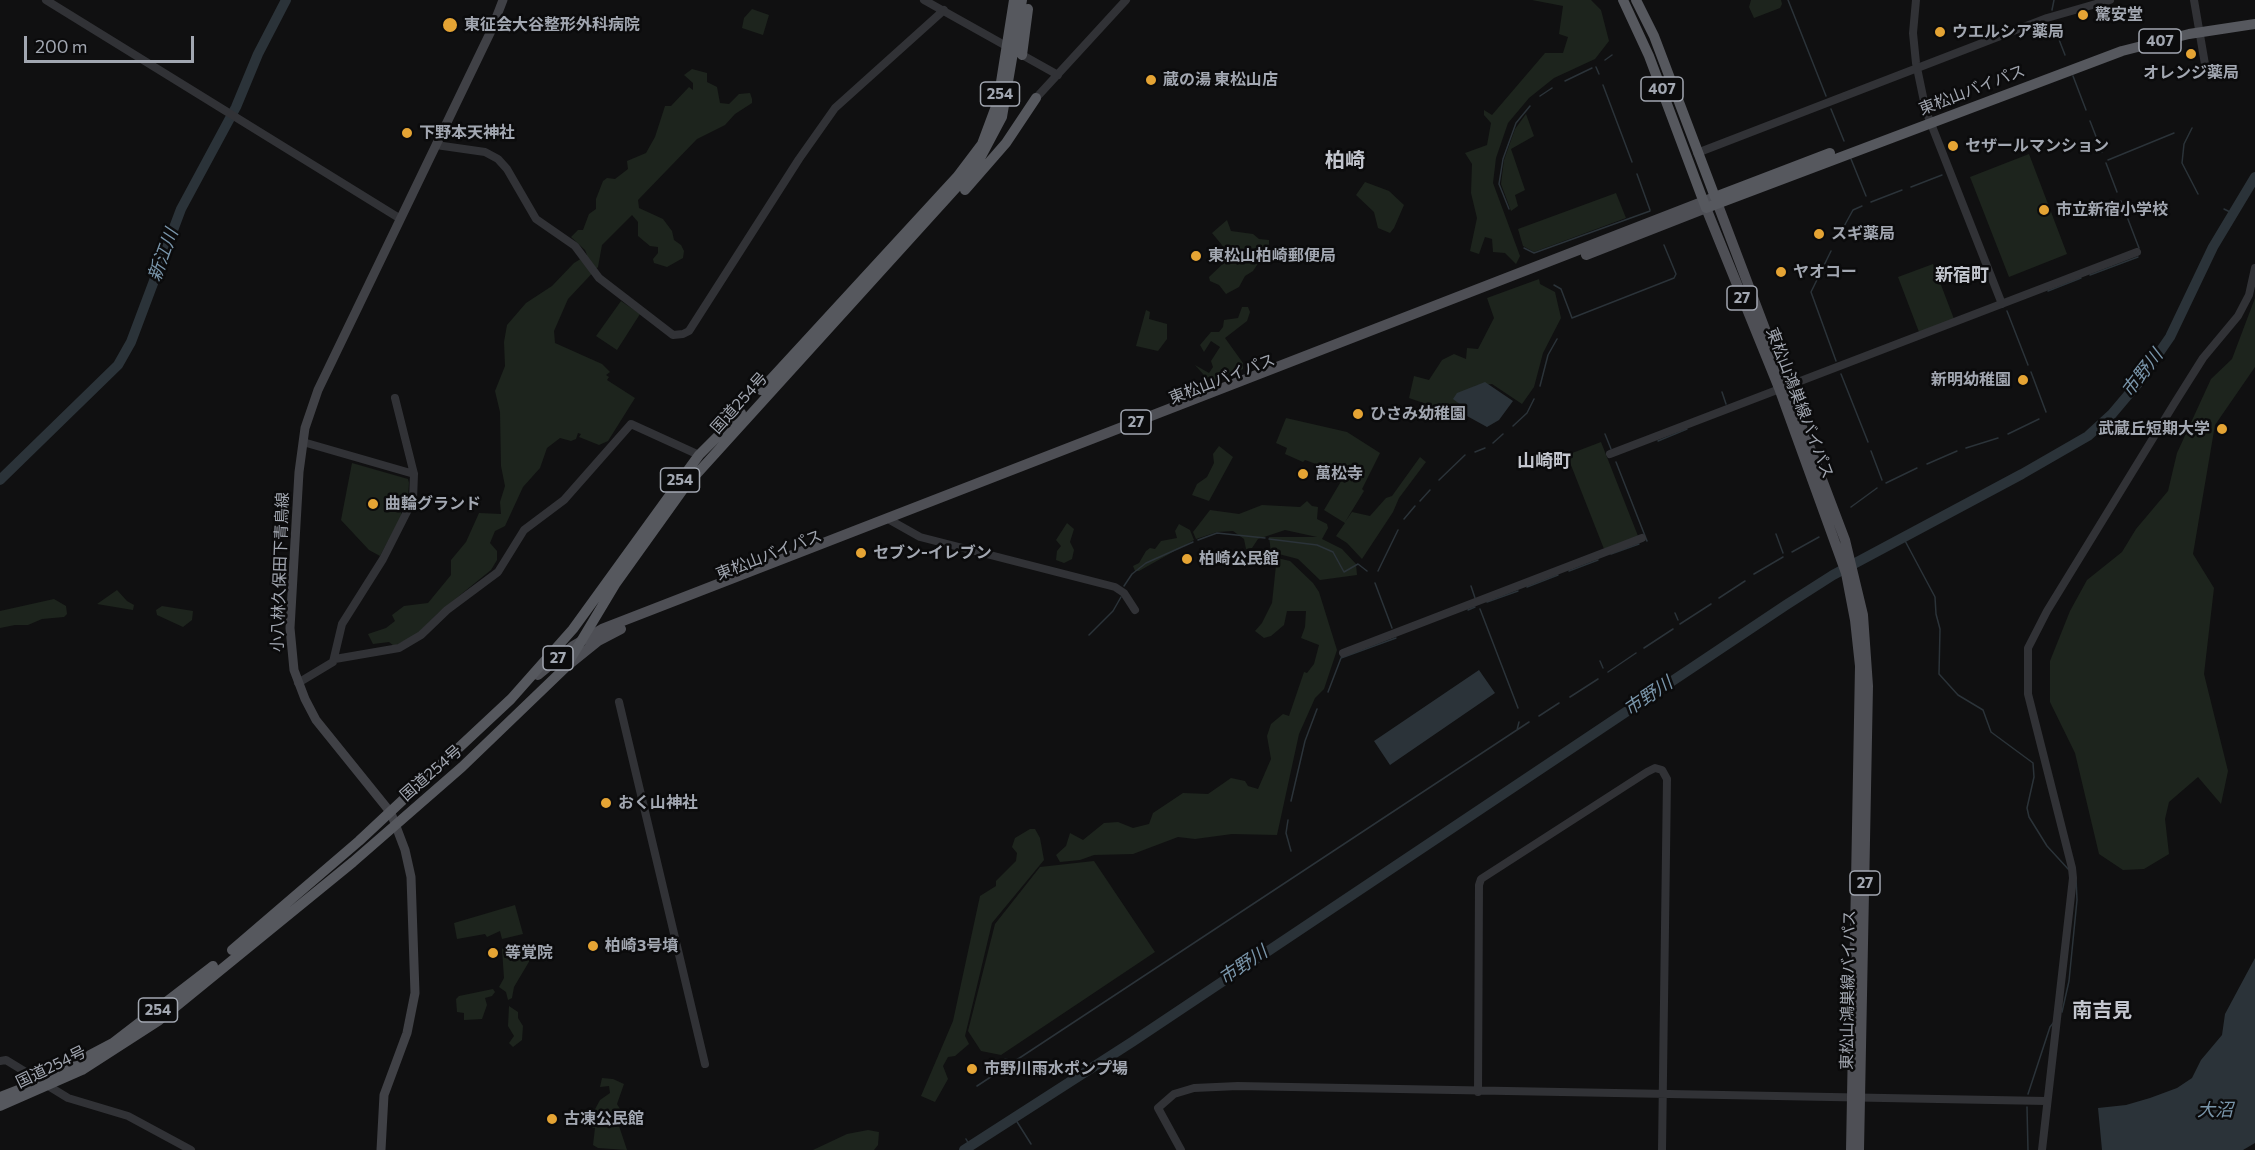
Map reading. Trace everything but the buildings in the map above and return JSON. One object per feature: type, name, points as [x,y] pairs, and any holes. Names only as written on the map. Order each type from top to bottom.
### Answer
[{"type":"highway","points":[[1022,55],[1029,0]]},
{"type":"highway","name":"407","points":[[1623,0],[1650,56],[1704,205]]},
{"type":"highway","name":"407","points":[[1636,0],[1654,36],[1716,200]]},
{"type":"highway","name":"254","points":[[790,364],[923,212],[957,177],[988,131],[998,101],[1007,46],[1019,3]]},
{"type":"highway","name":"254","points":[[790,364],[916,233],[976,165],[997,129],[1008,91],[1019,3]]},
{"type":"highway","name":"東松山バイパス","points":[[1716,200],[1929,119],[2122,51],[2198,30],[2255,18]]},
{"type":"highway","name":"東松山バイパス","points":[[2198,30],[2255,24]]},
{"type":"highway","points":[[957,177],[1036,98]]},
{"type":"highway","points":[[790,364],[823,342],[991,161],[1036,98]]},
{"type":"highway","points":[[982,153],[989,153],[991,161]]},
{"type":"highway","points":[[923,212],[925,221],[934,222]]},
{"type":"highway","name":"国道254号","points":[[0,1106],[102,1059],[158,1021],[396,824],[479,751],[565,668],[582,640],[595,627],[593,611],[699,455],[790,364]]},
{"type":"highway","name":"国道254号","points":[[0,1097],[44,1084],[98,1052],[154,1014],[268,920],[391,813],[511,699],[593,611],[684,488],[790,364]]},
{"type":"main road","name":"小八林久保田下青鳥線","points":[[381,1150],[384,1095],[407,1033],[415,993],[411,877],[391,813],[316,720],[298,683],[292,660],[290,628],[303,442],[313,402],[399,218],[491,31],[503,0]]},
{"type":"main road","name":"東松山バイパス","points":[[614,629],[1716,200]]},
{"type":"main road","name":"東松山鴻巣線バイパス","points":[[1716,200],[1840,542],[1859,618],[1868,686],[1856,1098],[1851,1150]]},
{"type":"main road","name":"東松山鴻巣線バイパス","points":[[1704,205],[1783,386]]},
{"type":"main road","points":[[593,611],[599,621],[614,629]]},
{"type":"main road","name":"27","points":[[595,627],[614,629]]},
{"type":"main road","name":"27","points":[[565,668],[614,629]]},
{"type":"main road","name":"27","points":[[511,699],[582,640]]},
{"type":"main road","name":"東松山鴻巣線バイパス","points":[[1856,1098],[1859,1150]]},
{"type":"street","points":[[46,0],[399,218]]},
{"type":"street","points":[[924,0],[1058,75]]},
{"type":"street","points":[[1036,98],[1126,0]]},
{"type":"street","points":[[1916,0],[1913,33],[1916,68],[1929,119],[2002,304]]},
{"type":"street","points":[[1697,153],[2047,18],[2110,0]]},
{"type":"street","points":[[2194,0],[2206,70]]},
{"type":"street","points":[[436,145],[479,151],[498,159],[507,169],[536,219],[575,246],[599,278],[673,335],[683,334],[689,331],[799,159],[836,108],[944,10]]},
{"type":"street","points":[[1610,454],[2137,252]]},
{"type":"street","points":[[2042,1150],[2073,878],[2028,694],[2028,648],[2040,623],[2203,358],[2238,316],[2249,295],[2255,268]]},
{"type":"street","points":[[298,683],[329,666],[335,659],[336,640],[342,624],[408,514],[413,500],[414,474],[395,398]]},
{"type":"street","points":[[335,659],[399,648],[421,635],[447,610],[498,572],[524,530],[564,500],[631,424],[699,455]]},
{"type":"street","points":[[303,442],[414,474]]},
{"type":"street","points":[[891,520],[920,537],[1115,586],[1124,593],[1135,610]]},
{"type":"street","points":[[1343,653],[1642,538]]},
{"type":"street","points":[[619,702],[705,1064]]},
{"type":"street","points":[[1478,1092],[1479,885],[1481,879],[1655,768],[1662,770],[1667,779],[1662,1150]]},
{"type":"street","points":[[0,1061],[6,1060],[81,1104],[128,1116],[191,1150]]},
{"type":"street","points":[[1181,1150],[1158,1108],[1161,1102],[1174,1094],[1194,1088],[1238,1086],[2046,1101]]},
{"type":"shaded area","points":[[1532,0],[1591,0],[1601,10],[1609,41],[1595,59],[1554,78],[1529,98],[1508,123],[1496,158],[1493,183],[1520,256],[1516,264],[1505,253],[1493,252],[1492,239],[1485,237],[1479,254],[1470,251],[1477,218],[1471,193],[1472,164],[1465,153],[1487,145],[1491,123],[1484,115],[1484,110],[1492,115],[1545,53],[1563,53],[1568,37],[1559,34],[1563,6]]},
{"type":"shaded area","points":[[1751,0],[1781,0],[1782,4],[1780,8],[1754,18],[1749,7]]},
{"type":"shaded area","points":[[752,9],[769,15],[763,35],[742,28],[744,18]]},
{"type":"shaded area","points":[[692,69],[707,73],[707,82],[717,87],[720,103],[729,104],[739,94],[750,93],[752,103],[735,114],[725,125],[697,139],[638,200],[639,208],[663,219],[672,231],[674,240],[681,245],[684,251],[683,258],[667,267],[654,263],[653,259],[658,253],[658,247],[650,246],[638,236],[638,222],[632,215],[602,245],[598,267],[568,299],[554,331],[555,343],[602,364],[610,372],[606,375],[609,377],[607,380],[635,398],[608,441],[599,445],[579,437],[581,434],[578,433],[576,439],[571,441],[560,438],[547,448],[540,468],[523,487],[505,526],[495,531],[490,543],[497,551],[497,560],[491,570],[438,613],[416,635],[394,646],[389,642],[373,644],[368,634],[386,628],[395,621],[392,615],[404,606],[428,603],[451,575],[451,560],[466,542],[479,513],[501,514],[500,502],[505,486],[501,466],[500,412],[495,391],[505,366],[504,342],[507,325],[526,303],[552,286],[574,263],[587,255],[585,250],[571,237],[578,230],[583,230],[589,214],[596,209],[596,199],[603,181],[607,178],[615,179],[628,169],[627,161],[646,153],[655,137],[665,106],[671,106],[689,87],[693,90],[693,83],[684,75]]},
{"type":"shaded area","points":[[1526,114],[1534,136],[1511,149],[1525,190],[1515,195],[1518,206],[1511,211],[1501,184],[1504,160],[1515,129]]},
{"type":"shaded area","points":[[2029,154],[2067,254],[2009,277],[1970,177]]},
{"type":"shaded area","points":[[1365,182],[1389,191],[1404,205],[1390,233],[1378,228],[1374,212],[1356,195]]},
{"type":"shaded area","points":[[1616,193],[1626,218],[1534,252],[1523,246],[1518,229]]},
{"type":"shaded area","points":[[1227,220],[1231,231],[1253,234],[1259,239],[1269,240],[1269,244],[1268,248],[1262,251],[1263,256],[1253,271],[1245,276],[1239,287],[1226,294],[1219,285],[1210,281],[1209,277],[1231,256],[1212,233]]},
{"type":"shaded area","points":[[1933,264],[1954,319],[1919,332],[1898,277]]},
{"type":"shaded area","points":[[1539,279],[1540,284],[1555,292],[1561,318],[1543,353],[1534,387],[1522,404],[1492,384],[1475,386],[1463,397],[1461,416],[1409,398],[1414,376],[1429,380],[1442,360],[1454,354],[1466,359],[1467,348],[1478,349],[1494,318],[1487,298]]},
{"type":"shaded area","points":[[2255,298],[2255,367],[2215,425],[2193,554],[2214,588],[2204,674],[2228,771],[2221,804],[2198,777],[2169,802],[2165,819],[2169,854],[2144,869],[2123,870],[2099,854],[2075,753],[2050,702],[2050,661],[2070,611],[2087,580],[2122,552],[2136,529],[2168,491],[2177,453],[2211,379],[2232,359]]},
{"type":"shaded area","points":[[621,301],[640,314],[617,350],[596,336]]},
{"type":"shaded area","points":[[1242,307],[1248,307],[1250,312],[1247,321],[1225,338],[1243,363],[1243,369],[1211,383],[1195,365],[1209,373],[1213,367],[1211,361],[1220,347],[1211,341],[1204,352],[1200,345],[1211,332],[1219,332],[1224,320],[1238,318]]},
{"type":"shaded area","points":[[1146,310],[1150,312],[1149,319],[1167,324],[1167,339],[1158,351],[1136,346]]},
{"type":"shaded area","points":[[1286,418],[1347,432],[1380,453],[1362,489],[1364,491],[1345,522],[1352,512],[1370,516],[1386,498],[1392,496],[1420,457],[1426,462],[1399,498],[1393,512],[1362,559],[1347,543],[1336,536],[1345,523],[1324,510],[1343,478],[1316,464],[1305,460],[1303,462],[1285,454],[1287,448],[1276,443]]},
{"type":"shaded area","points":[[1601,442],[1638,536],[1604,549],[1567,455]]},
{"type":"shaded area","points":[[1219,446],[1233,457],[1209,501],[1192,495],[1197,484],[1207,477],[1214,463],[1213,454]]},
{"type":"shaded area","name":"曲輪グランド","points":[[352,463],[408,479],[408,497],[404,497],[400,510],[402,515],[380,556],[369,550],[341,520]]},
{"type":"shaded area","points":[[1307,501],[1312,506],[1318,507],[1317,519],[1327,524],[1328,528],[1322,539],[1342,549],[1356,564],[1357,575],[1320,580],[1298,559],[1271,552],[1269,537],[1317,537],[1285,530],[1258,539],[1252,548],[1246,549],[1244,539],[1233,531],[1217,532],[1196,539],[1193,532],[1210,510],[1239,514],[1262,505],[1300,507]]},
{"type":"shaded area","points":[[1067,523],[1074,529],[1070,542],[1074,550],[1072,559],[1064,563],[1056,560],[1057,551],[1061,546],[1056,540]]},
{"type":"shaded area","points":[[1179,524],[1190,530],[1194,540],[1139,571],[1135,571],[1133,566],[1139,563],[1146,551],[1150,548],[1155,549],[1161,541],[1177,538],[1175,531]]},
{"type":"shaded area","points":[[1277,558],[1290,561],[1319,592],[1337,650],[1324,689],[1315,698],[1299,734],[1277,835],[1232,834],[1195,839],[1178,837],[1133,854],[1094,855],[1080,860],[1060,862],[1056,855],[1066,846],[1070,833],[1083,840],[1104,823],[1118,822],[1133,828],[1149,824],[1153,813],[1183,793],[1208,794],[1231,778],[1245,781],[1248,786],[1258,789],[1271,759],[1267,736],[1271,724],[1283,714],[1289,716],[1304,672],[1307,673],[1314,664],[1319,645],[1301,638],[1305,627],[1306,611],[1287,611],[1284,625],[1271,636],[1264,638],[1255,631],[1262,623],[1272,603],[1276,565],[1274,560]]},
{"type":"shaded area","points":[[117,590],[134,605],[133,610],[97,604]]},
{"type":"shaded area","points":[[54,599],[66,606],[67,614],[64,617],[0,628],[0,611]]},
{"type":"shaded area","points":[[162,606],[193,611],[192,620],[183,627],[157,615],[156,610]]},
{"type":"shaded area","points":[[1030,829],[1035,829],[1040,838],[1044,860],[992,923],[965,1036],[969,1044],[955,1056],[948,1057],[943,1066],[948,1079],[935,1102],[921,1096],[953,1021],[980,896],[996,886],[996,881],[1016,861],[1017,853],[1012,847],[1015,838]]},
{"type":"shaded area","points":[[1094,861],[1155,952],[1001,1055],[981,1051],[968,1031],[995,924],[1040,867]]},
{"type":"shaded area","points":[[515,905],[523,934],[502,939],[500,931],[487,937],[485,934],[457,939],[454,923]]},
{"type":"shaded area","points":[[523,943],[530,960],[514,987],[512,998],[508,1000],[506,992],[499,987],[504,978],[502,949],[506,945]]},
{"type":"shaded area","points":[[493,989],[495,992],[492,996],[485,998],[487,1005],[482,1019],[464,1020],[464,1013],[457,1012],[456,999],[459,996]]},
{"type":"shaded area","points":[[509,1006],[518,1012],[518,1018],[523,1026],[522,1040],[513,1047],[509,1043],[514,1036],[508,1026]]},
{"type":"shaded area","points":[[602,1078],[613,1079],[624,1084],[617,1104],[620,1109],[619,1126],[627,1150],[598,1148],[593,1145],[595,1128],[586,1126],[600,1100],[610,1093],[609,1086],[600,1087]]},
{"type":"shaded area","points":[[868,1130],[879,1132],[878,1145],[874,1150],[813,1150],[847,1134]]},
{"type":"water","points":[[1485,382],[1513,401],[1499,420],[1487,427],[1467,416],[1461,405],[1453,399],[1457,393]]},
{"type":"water","points":[[1479,670],[1495,693],[1390,765],[1374,741]]},
{"type":"water","name":"大沼","points":[[2255,958],[2255,1143],[2243,1150],[2102,1150],[2098,1108],[2126,1105],[2150,1098],[2177,1088],[2192,1078],[2201,1060],[2222,1035],[2225,1014]]},
{"type":"waterway","name":"新江川","points":[[0,480],[118,365],[131,342],[181,209],[236,107],[258,54],[286,0]]},
{"type":"waterway","points":[[1788,0],[1826,96]]},
{"type":"waterway","points":[[2052,10],[2054,0]]},
{"type":"waterway","points":[[2053,24],[2065,55]]},
{"type":"waterway","points":[[1605,60],[1612,55]]},
{"type":"waterway","points":[[1596,67],[1599,74]]},
{"type":"waterway","points":[[1565,81],[1592,68]]},
{"type":"waterway","points":[[2073,76],[2086,110]]},
{"type":"waterway","points":[[1603,85],[1632,162]]},
{"type":"waterway","points":[[1540,96],[1552,88]]},
{"type":"waterway","points":[[1509,209],[1499,184],[1503,159],[1516,123],[1530,106]]},
{"type":"waterway","points":[[1831,109],[1844,141]]},
{"type":"waterway","points":[[2090,121],[2102,152]]},
{"type":"waterway","points":[[2192,128],[2184,144],[2182,163],[2198,194]]},
{"type":"waterway","points":[[2108,160],[2174,133]]},
{"type":"waterway","points":[[1851,159],[1866,196]]},
{"type":"waterway","points":[[2106,163],[2117,192]]},
{"type":"waterway","points":[[1637,174],[1650,210]]},
{"type":"waterway","points":[[1911,187],[1942,175]]},
{"type":"waterway","name":"市野川","points":[[964,1150],[1132,1042],[1833,575],[2088,436],[2112,414],[2139,382],[2170,337],[2213,247],[2255,177]]},
{"type":"waterway","points":[[1871,202],[1902,190]]},
{"type":"waterway","points":[[2121,201],[2139,248]]},
{"type":"waterway","points":[[1837,239],[1853,210],[1862,206]]},
{"type":"waterway","points":[[2224,209],[2232,213]]},
{"type":"waterway","points":[[1524,248],[1534,253],[1650,211]]},
{"type":"waterway","points":[[1554,285],[1561,289],[1572,318],[1674,278],[1676,274],[1664,245]]},
{"type":"waterway","points":[[1831,251],[1811,292],[1836,361]]},
{"type":"waterway","points":[[2090,275],[2138,257]]},
{"type":"waterway","points":[[2048,291],[2081,278]]},
{"type":"waterway","points":[[2007,311],[2028,365]]},
{"type":"waterway","points":[[1540,386],[1548,355],[1557,339]]},
{"type":"waterway","points":[[2031,372],[2046,412]]},
{"type":"waterway","points":[[1841,374],[1868,442]]},
{"type":"waterway","points":[[1722,392],[1726,404]]},
{"type":"waterway","points":[[1513,426],[1527,413],[1534,399]]},
{"type":"waterway","points":[[2008,434],[2039,419]]},
{"type":"waterway","points":[[1658,441],[1687,429]]},
{"type":"waterway","points":[[1493,443],[1503,434]]},
{"type":"waterway","points":[[1605,434],[1611,449]]},
{"type":"waterway","points":[[1966,448],[1998,438]]},
{"type":"waterway","points":[[1475,452],[1485,448]]},
{"type":"waterway","points":[[1871,451],[1882,480]]},
{"type":"waterway","points":[[1927,464],[1957,451]]},
{"type":"waterway","points":[[1439,480],[1465,455]]},
{"type":"waterway","points":[[1616,462],[1647,541]]},
{"type":"waterway","points":[[1886,483],[1917,468]]},
{"type":"waterway","points":[[1851,507],[1877,488]]},
{"type":"waterway","points":[[1420,501],[1430,490]]},
{"type":"waterway","points":[[1404,519],[1415,506]]},
{"type":"waterway","points":[[1378,571],[1398,530]]},
{"type":"waterway","points":[[1198,540],[1217,533],[1265,538]]},
{"type":"waterway","points":[[1776,534],[1783,553]]},
{"type":"waterway","points":[[1792,552],[1819,537]]},
{"type":"waterway","points":[[1903,537],[1935,597],[1940,629],[1939,674],[1958,695],[1983,710],[1991,732],[2033,763],[2034,777],[2027,808],[2029,817],[2047,846],[2069,870]]},
{"type":"waterway","points":[[1269,539],[1317,545],[1333,552],[1344,572],[1358,564],[1367,571]]},
{"type":"waterway","points":[[1124,586],[1132,574],[1146,563],[1193,542]]},
{"type":"waterway","points":[[1611,554],[1639,544]]},
{"type":"waterway","points":[[1754,574],[1783,557]]},
{"type":"waterway","points":[[1569,571],[1598,560]]},
{"type":"waterway","points":[[1527,587],[1558,575]]},
{"type":"waterway","points":[[1719,598],[1745,581]]},
{"type":"waterway","points":[[1375,583],[1392,628]]},
{"type":"waterway","points":[[1471,586],[1475,598]]},
{"type":"waterway","points":[[1487,602],[1518,591]]},
{"type":"waterway","points":[[1089,635],[1113,611],[1121,597]]},
{"type":"waterway","points":[[1680,624],[1711,604]]},
{"type":"waterway","points":[[1468,610],[1475,607]]},
{"type":"waterway","points":[[1480,609],[1518,708]]},
{"type":"waterway","points":[[1675,613],[1678,620]]},
{"type":"waterway","points":[[1644,648],[1673,629]]},
{"type":"waterway","points":[[1328,692],[1341,658],[1396,638]]},
{"type":"waterway","points":[[1608,672],[1636,653]]},
{"type":"waterway","points":[[1600,661],[1603,668]]},
{"type":"waterway","points":[[1570,697],[1598,679]]},
{"type":"waterway","points":[[1539,716],[1559,703]]},
{"type":"waterway","points":[[1291,801],[1305,741],[1317,709]]},
{"type":"waterway","points":[[1517,730],[1519,722]]},
{"type":"waterway","points":[[977,1086],[1529,722]]},
{"type":"waterway","points":[[1288,820],[1286,833],[1291,851]]},
{"type":"waterway","points":[[2062,1012],[2069,981],[2077,900],[2076,878]]},
{"type":"waterway","points":[[2028,1094],[2050,1027],[2054,1022]]},
{"type":"waterway","points":[[1005,1059],[1014,1061]]},
{"type":"waterway","points":[[2027,1107],[2028,1150]]},
{"type":"waterway","points":[[1014,1117],[1031,1144]]},
{"type":"waterway","points":[[966,1139],[970,1146]]},
{"type":"place","name":"驚安堂","points":[[2083,15]]},
{"type":"place","name":"東征会大谷整形外科病院","points":[[450,25]]},
{"type":"place","name":"ウエルシア薬局","points":[[1940,32]]},
{"type":"place","name":"オレンジ薬局","points":[[2191,54]]},
{"type":"place","name":"蔵の湯 東松山店","points":[[1151,80]]},
{"type":"place","name":"下野本天神社","points":[[407,133]]},
{"type":"place","name":"セザールマンション","points":[[1953,146]]},
{"type":"place","name":"市立新宿小学校","points":[[2044,210]]},
{"type":"place","name":"スギ薬局","points":[[1819,234]]},
{"type":"place","name":"東松山柏崎郵便局","points":[[1196,256]]},
{"type":"place","name":"ヤオコー","points":[[1781,272]]},
{"type":"place","name":"新明幼稚園","points":[[2023,380]]},
{"type":"place","name":"ひさみ幼稚園","points":[[1358,414]]},
{"type":"place","name":"武蔵丘短期大学","points":[[2222,429]]},
{"type":"place","name":"萬松寺","points":[[1303,474]]},
{"type":"place","name":"曲輪グランド","points":[[373,504]]},
{"type":"place","name":"セブン-イレブン","points":[[861,553]]},
{"type":"place","name":"柏崎公民館","points":[[1187,559]]},
{"type":"place","name":"おく山神社","points":[[606,803]]},
{"type":"place","name":"柏崎3号墳","points":[[593,946]]},
{"type":"place","name":"等覚院","points":[[493,953]]},
{"type":"place","name":"市野川雨水ポンプ場","points":[[972,1069]]},
{"type":"place","name":"古凍公民館","points":[[552,1119]]},
{"type":"district","name":"柏崎","points":[[1345,160]]},
{"type":"district","name":"新宿町","points":[[1962,275]]},
{"type":"district","name":"山崎町","points":[[1544,461]]},
{"type":"district","name":"南吉見","points":[[2102,1010]]}]
